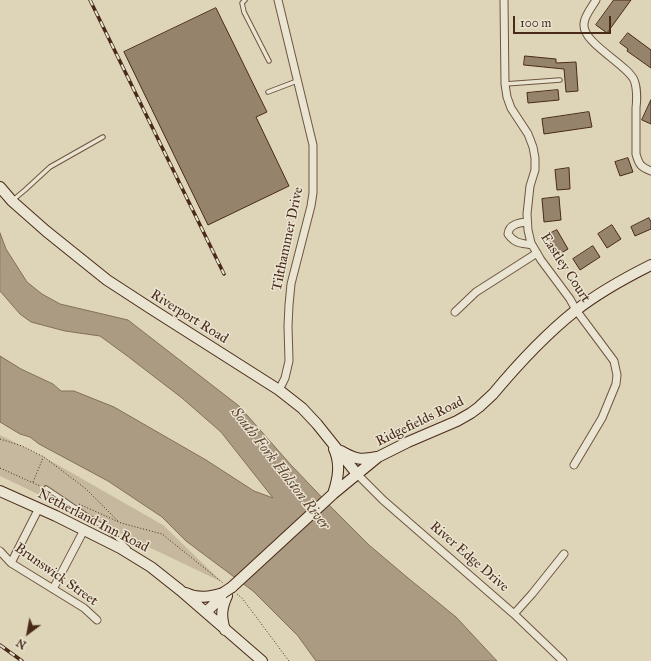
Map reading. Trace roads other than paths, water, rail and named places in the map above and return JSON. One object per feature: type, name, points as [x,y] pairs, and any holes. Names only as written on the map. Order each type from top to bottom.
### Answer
[{"type":"main road","name":"Riverport Road","points":[[0,187],[12,201],[46,231],[107,280],[279,390],[302,408],[358,474]]},
{"type":"main road","name":"Ridgefields Road","points":[[206,612],[333,494],[378,457],[408,442],[457,421],[471,413],[493,394],[544,338],[576,310],[596,295],[651,265]]},
{"type":"main road","points":[[331,442],[350,457],[365,459],[378,457]]},
{"type":"main road","points":[[331,442],[336,452],[338,461],[337,483],[333,494]]},
{"type":"main road","name":"Netherland Inn Road","points":[[0,491],[39,508],[120,548],[151,567],[206,612],[256,659]]},
{"type":"main road","points":[[180,590],[198,597],[213,596],[228,592]]},
{"type":"main road","points":[[225,630],[222,621],[222,610],[228,592]]},
{"type":"street","name":"Tilthammer Drive","points":[[278,0],[313,145],[313,192],[311,206],[291,284],[288,326],[289,362],[285,378],[279,390]]},
{"type":"street","name":"Eastley Court","points":[[504,0],[506,97],[511,108],[528,134],[535,158],[535,170],[530,186],[527,222],[531,242],[576,310],[614,361],[617,375],[616,384],[602,418],[574,464]]},
{"type":"street","points":[[596,0],[585,18],[583,26],[588,35],[596,44],[635,80],[637,97],[636,154],[638,162],[643,168],[651,171]]},
{"type":"street","points":[[527,222],[516,224],[508,231],[508,234],[510,238],[516,242],[532,245]]},
{"type":"street","points":[[455,312],[476,292],[537,253]]},
{"type":"street","name":"River Edge Drive","points":[[358,474],[384,500],[514,614],[563,661]]},
{"type":"street","points":[[11,563],[39,508]]},
{"type":"street","points":[[53,589],[84,530]]},
{"type":"street","name":"Brunswick Street","points":[[0,551],[11,563],[84,608],[97,620]]},
{"type":"street","points":[[514,614],[564,554]]},
{"type":"lane","points":[[245,0],[242,3],[244,12],[269,61]]},
{"type":"lane","points":[[505,84],[560,80]]},
{"type":"lane","points":[[268,92],[297,81]]},
{"type":"lane","points":[[12,201],[50,167],[104,137]]},
{"type":"lane","points":[[46,488],[108,530],[151,567]]},
{"type":"water","name":"South Fork Holston River","points":[[0,233],[6,249],[27,282],[42,294],[60,304],[128,320],[239,406],[290,464],[369,545],[456,617],[497,661],[316,661],[298,636],[253,591],[186,541],[162,517],[108,481],[39,444],[30,437],[20,434],[0,422],[0,356],[21,369],[53,384],[61,391],[74,391],[114,407],[206,460],[254,491],[273,498],[221,432],[182,398],[100,336],[65,331],[31,322],[20,314],[0,291]]},
{"type":"railway","points":[[90,0],[224,274]]},
{"type":"railway","points":[[0,645],[22,661]]}]
